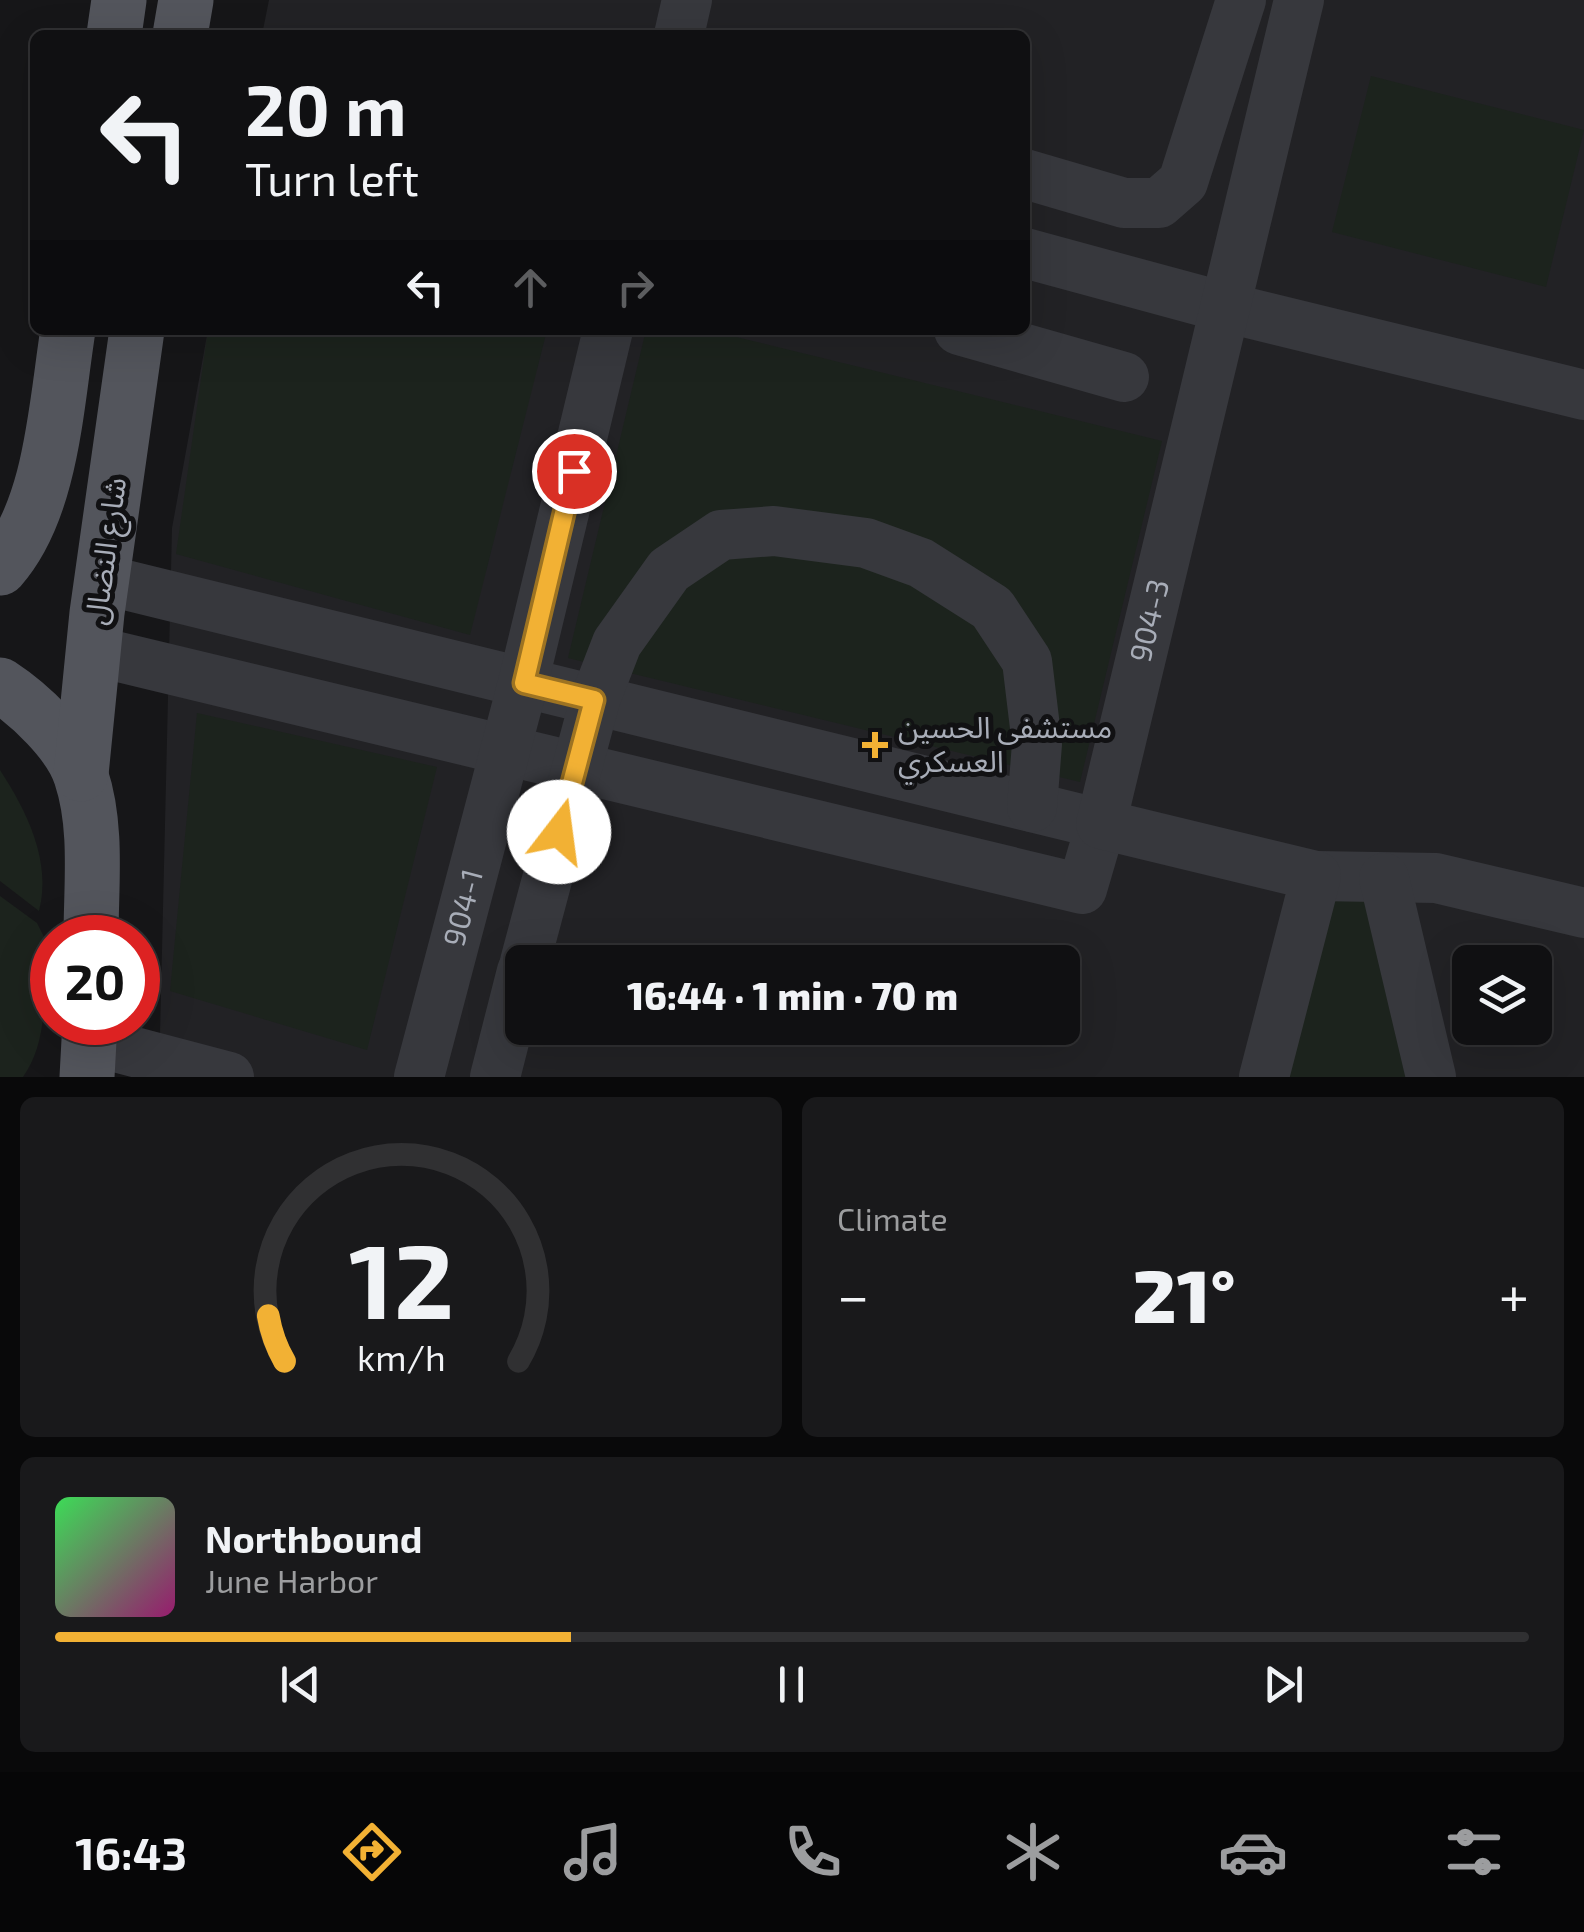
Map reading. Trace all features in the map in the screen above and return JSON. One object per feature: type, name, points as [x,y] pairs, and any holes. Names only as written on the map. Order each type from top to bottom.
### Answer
[{"type":"main road","points":[[115,30],[119,0]]},
{"type":"main road","points":[[0,568],[15,551],[46,473],[67,335]]},
{"type":"main road","name":"شارع النضال","points":[[81,774],[101,580],[136,335]]},
{"type":"main road","points":[[0,685],[21,699],[54,734],[81,774],[91,831],[91,915]]},
{"type":"street","points":[[680,30],[687,0]]},
{"type":"street","points":[[1030,175],[1124,203],[1160,203],[1184,182],[1241,0]]},
{"type":"street","name":"904-3","points":[[973,862],[1082,889],[1101,824],[1299,0]]},
{"type":"street","points":[[1030,254],[1224,307],[1584,395]]},
{"type":"street","name":"904-1","points":[[424,1064],[524,683],[607,335]]},
{"type":"street","points":[[977,335],[1124,377]]},
{"type":"street","points":[[94,650],[576,767],[754,810],[973,862],[1009,802],[1037,744],[1028,661],[992,608],[921,563],[866,543],[774,532],[721,536],[670,570],[616,643],[594,700],[576,767],[529,945]]},
{"type":"street","points":[[101,580],[1316,876],[1436,878],[1584,913]]},
{"type":"street","points":[[754,810],[769,743]]},
{"type":"street","points":[[1264,1077],[1316,876]]},
{"type":"street","points":[[1384,878],[1431,1077]]},
{"type":"street","points":[[424,1064],[496,1071],[505,1036]]},
{"type":"street","points":[[88,1047],[229,1077]]},
{"type":"shaded area","name":"مستشفى الحسين العسكري","points":[[269,0],[1584,0],[1584,1077],[159,1077],[172,528],[207,335],[1030,335],[1030,30],[263,30]]},
{"type":"shaded area","points":[[1371,76],[1584,130],[1546,287],[1332,232]]},
{"type":"shaded area","points":[[207,335],[546,335],[470,635],[176,554]]},
{"type":"shaded area","points":[[645,335],[728,335],[1162,441],[1080,782],[568,658]]},
{"type":"shaded area","points":[[197,713],[437,767],[367,1050],[170,991]]},
{"type":"shaded area","points":[[0,770],[27,819],[39,855],[39,911],[0,881]]},
{"type":"shaded area","points":[[1326,891],[1376,903],[1412,1077],[1282,1077]]},
{"type":"shaded area","points":[[0,896],[30,918],[30,1045],[38,1045],[23,1077],[0,1077]]},
{"type":"place","name":"مستشفى الحسين العسكري","points":[[875,745]]},
{"type":"route","points":[[559,832],[594,700],[524,683],[574,471]]}]
